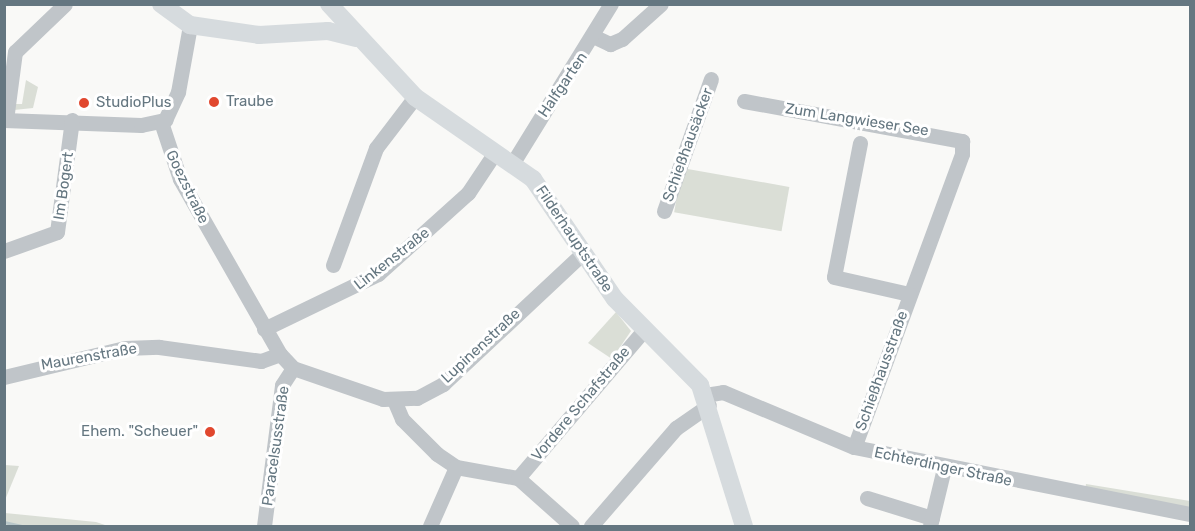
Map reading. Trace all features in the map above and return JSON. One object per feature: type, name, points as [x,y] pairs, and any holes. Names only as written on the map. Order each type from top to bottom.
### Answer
[{"type":"main road","points":[[161,4],[190,25],[259,35],[328,31],[356,38]]},
{"type":"main road","points":[[328,31],[332,8]]},
{"type":"main road","name":"Filderhauptstraße","points":[[332,8],[356,38],[416,97],[494,154],[512,164],[542,190],[584,252],[644,330],[707,400],[744,526]]},
{"type":"street","points":[[64,4],[15,52],[5,120],[161,122],[177,93],[190,25]]},
{"type":"street","name":"Halfgarten","points":[[512,164],[595,37],[611,4]]},
{"type":"street","points":[[595,37],[610,44],[622,39],[661,4]]},
{"type":"street","name":"Schießhausäcker","points":[[664,211],[711,79]]},
{"type":"street","points":[[333,265],[376,148],[416,97]]},
{"type":"street","name":"Zum Langwieser See","points":[[744,101],[929,131],[957,137],[964,148]]},
{"type":"street","name":"Im Bogert","points":[[4,251],[57,232],[72,120]]},
{"type":"street","name":"Goezstraße","points":[[161,122],[180,179],[264,329],[280,354],[293,368]]},
{"type":"street","name":"Schießhausstraße","points":[[861,143],[834,277],[909,294]]},
{"type":"street","name":"Schießhausstraße","points":[[854,447],[964,148]]},
{"type":"street","name":"Linkenstraße","points":[[264,329],[378,274],[468,192],[494,154]]},
{"type":"street","name":"Lupinenstraße","points":[[293,368],[394,400],[417,398],[443,384],[584,252]]},
{"type":"street","name":"Vordere Schafstraße","points":[[518,478],[644,330]]},
{"type":"street","name":"Maurenstraße","points":[[4,377],[125,348],[159,347],[261,361],[280,354]]},
{"type":"street","name":"Paracelsusstraße","points":[[264,526],[282,385],[293,368]]},
{"type":"street","name":"Echterdinger Straße","points":[[707,400],[723,392],[854,447],[944,468],[1191,514]]},
{"type":"street","points":[[394,400],[402,419],[456,466],[518,478],[572,526]]},
{"type":"street","points":[[591,526],[669,435],[707,400]]},
{"type":"street","points":[[430,526],[456,466]]},
{"type":"street","points":[[867,498],[931,522],[944,468]]},
{"type":"shaded area","points":[[26,80],[38,87],[33,108],[14,110],[15,104],[22,104]]},
{"type":"shaded area","points":[[682,168],[789,187],[782,231],[674,212]]},
{"type":"shaded area","points":[[616,312],[631,331],[612,359],[588,343]]},
{"type":"shaded area","points":[[4,465],[19,466],[5,500]]},
{"type":"shaded area","points":[[1086,484],[1190,501],[1190,511],[1085,490]]},
{"type":"shaded area","points":[[5,513],[96,522],[108,526],[5,526]]},
{"type":"waterway","points":[[4,522],[22,526]]},
{"type":"place","name":"Traube","points":[[214,102]]},
{"type":"place","name":"StudioPlus","points":[[84,103]]},
{"type":"place","name":"Ehem. \"Scheuer\"","points":[[210,432]]}]
